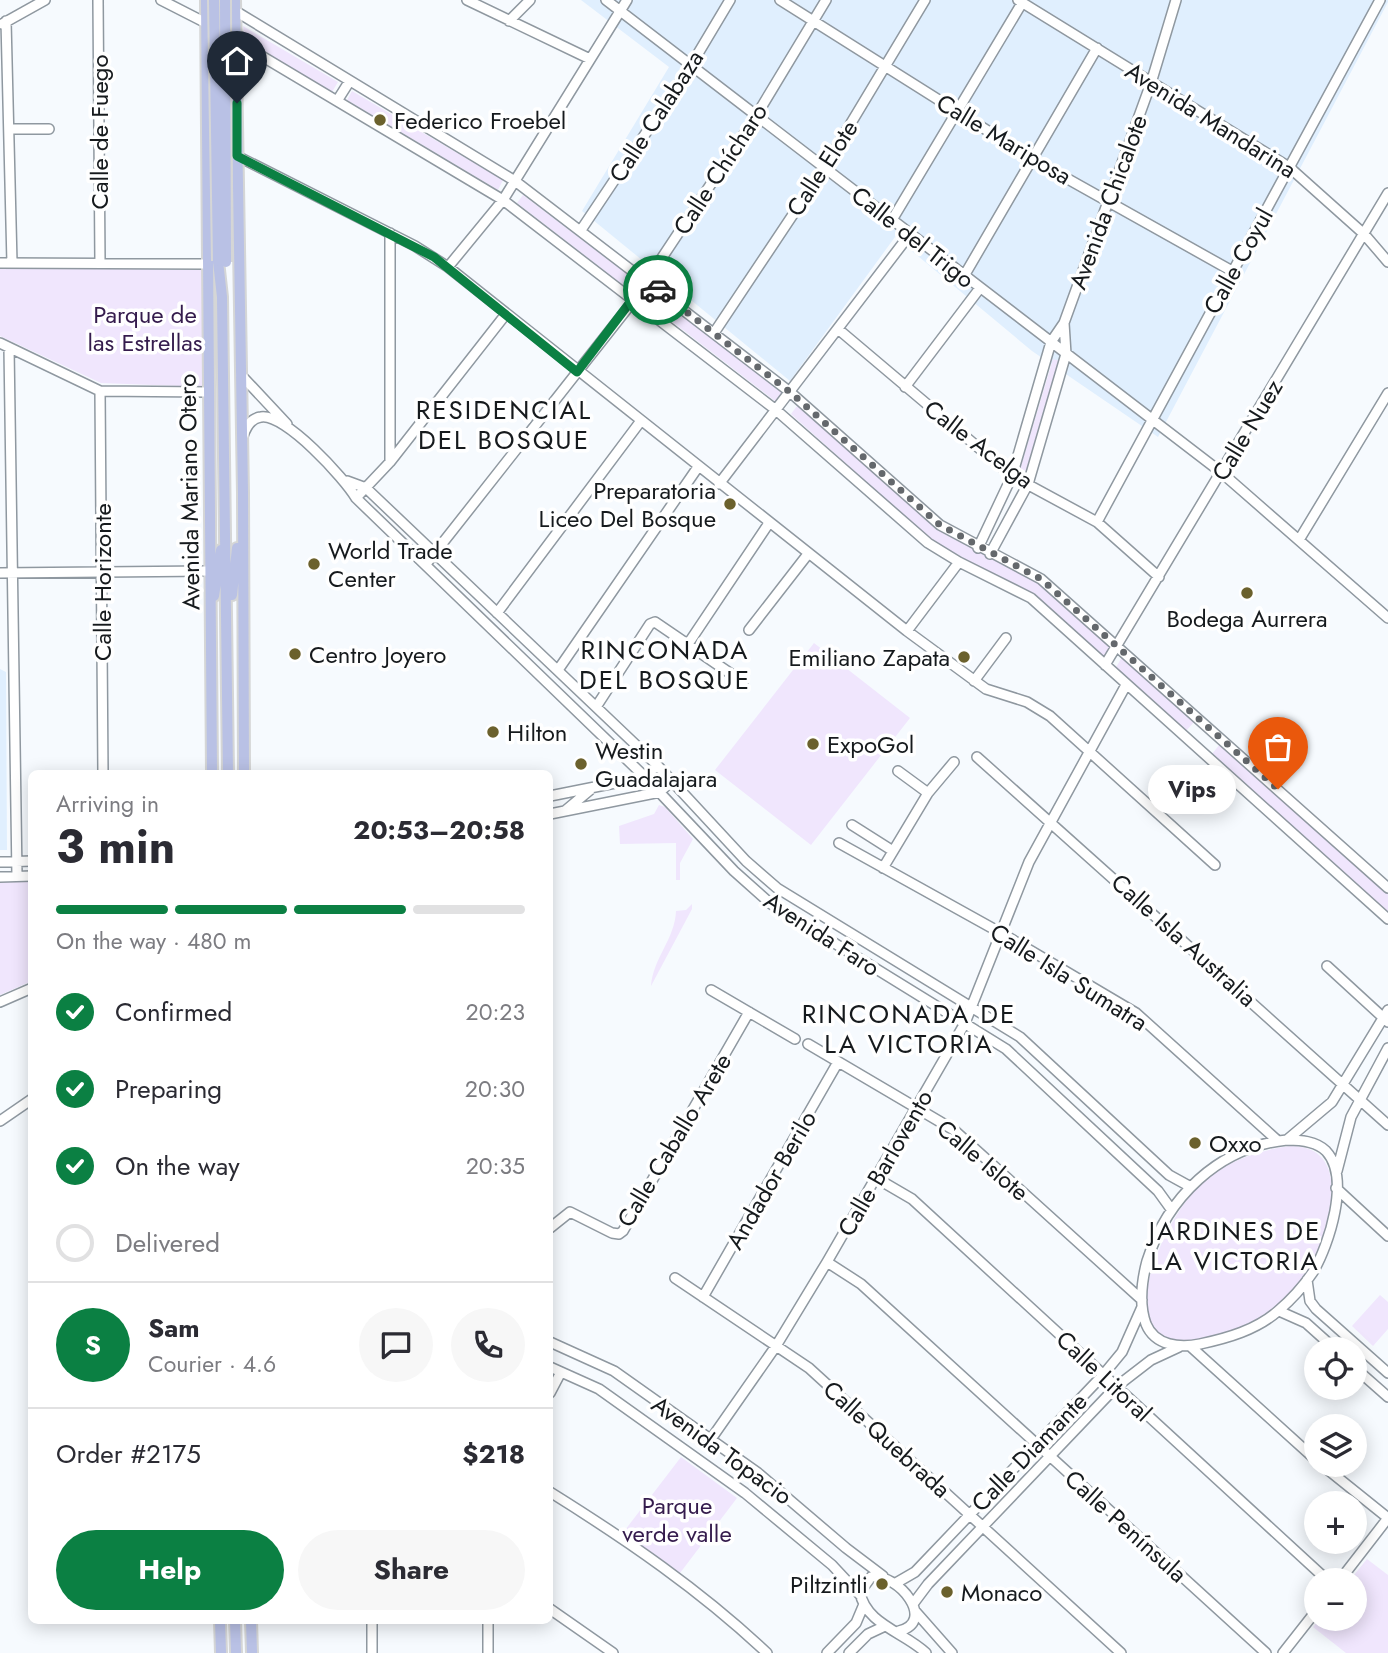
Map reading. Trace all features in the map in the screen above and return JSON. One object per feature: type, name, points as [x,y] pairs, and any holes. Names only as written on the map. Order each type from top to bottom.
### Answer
[{"type":"main road","name":"Avenida Mariano Otero","points":[[206,0],[217,263],[222,297],[228,770]]},
{"type":"main road","name":"Avenida Mariano Otero","points":[[212,770],[208,392],[217,263],[219,0]]},
{"type":"main road","points":[[218,30],[219,0]]},
{"type":"main road","points":[[235,0],[242,375],[244,770]]},
{"type":"main road","points":[[227,643],[243,493]]},
{"type":"main road","points":[[212,615],[226,516]]},
{"type":"main road","points":[[220,1624],[220,1653]]},
{"type":"main road","points":[[236,1624],[236,1653]]},
{"type":"main road","points":[[251,1624],[252,1653]]},
{"type":"street","points":[[12,263],[3,23],[45,0]]},
{"type":"street","name":"Calle de Fuego","points":[[98,0],[100,263]]},
{"type":"street","points":[[161,0],[206,22],[503,200],[776,410],[928,543],[959,562],[1031,598],[1388,919]]},
{"type":"street","points":[[219,0],[349,82],[515,181],[790,392],[940,525],[978,548],[1041,579],[1388,888]]},
{"type":"street","points":[[467,0],[590,59]]},
{"type":"street","points":[[509,21],[530,0]]},
{"type":"street","name":"Calle del Trigo","points":[[606,0],[1222,473],[1386,612]]},
{"type":"street","points":[[448,267],[503,200],[626,0]]},
{"type":"street","name":"Calle Calabaza","points":[[581,230],[690,66],[730,0]]},
{"type":"street","name":"Calle Mariposa","points":[[780,0],[1034,160],[1232,271]]},
{"type":"street","name":"Calle Chícharo","points":[[426,564],[634,300],[756,116],[826,0]]},
{"type":"street","name":"Calle Elote","points":[[714,333],[824,168],[926,0]]},
{"type":"street","name":"Avenida Chicalote","points":[[978,548],[1012,475],[1051,342],[1064,323],[1151,83],[1176,0]]},
{"type":"street","name":"Calle Coyul","points":[[1097,522],[1380,0]]},
{"type":"street","points":[[892,220],[1020,1]]},
{"type":"street","name":"Avenida Mandarina","points":[[1020,1],[1289,167],[1364,234],[1388,262]]},
{"type":"street","points":[[964,276],[1097,48]]},
{"type":"street","points":[[337,101],[349,82]]},
{"type":"street","points":[[9,129],[49,129]]},
{"type":"street","points":[[237,156],[390,233],[448,267],[640,422],[907,631],[974,681],[994,692],[1027,702],[1049,716],[1215,865]]},
{"type":"street","name":"Calle Nuez","points":[[1105,665],[1388,193]]},
{"type":"street","points":[[390,233],[390,462]]},
{"type":"street","points":[[719,484],[910,234]]},
{"type":"street","points":[[0,263],[217,263]]},
{"type":"street","points":[[905,387],[980,288]]},
{"type":"street","points":[[356,498],[390,462],[506,314]]},
{"type":"street","name":"Avenida Chicalote","points":[[990,554],[1028,484],[1066,354],[1064,323]]},
{"type":"street","name":"Calle Acelga","points":[[838,329],[1012,475],[1097,522],[1159,577]]},
{"type":"street","points":[[17,876],[15,573],[4,346],[100,391],[208,392]]},
{"type":"street","points":[[242,375],[292,431],[347,481],[366,488]]},
{"type":"street","name":"Calle Horizonte","points":[[100,391],[103,770]]},
{"type":"street","points":[[1299,540],[1388,393]]},
{"type":"street","points":[[242,441],[250,422],[260,417],[273,419],[292,431]]},
{"type":"street","points":[[497,613],[640,422]]},
{"type":"street","points":[[558,670],[698,467]]},
{"type":"street","name":"Avenida Faro","points":[[347,481],[356,498],[645,776],[734,871],[771,904],[1013,1055],[1158,1191],[1171,1209]]},
{"type":"street","name":"Avenida Faro","points":[[366,488],[657,765],[747,862],[776,888],[1020,1037],[1169,1175],[1189,1186]]},
{"type":"street","points":[[688,644],[769,523]]},
{"type":"street","points":[[749,630],[808,554]]},
{"type":"street","points":[[907,631],[959,562]]},
{"type":"street","points":[[0,573],[208,571]]},
{"type":"street","points":[[596,707],[650,624],[655,621],[743,682]]},
{"type":"street","points":[[974,681],[1006,638]]},
{"type":"street","name":"Calle Barlovento","points":[[711,1439],[776,1346],[828,1262],[965,1023],[1050,820],[1126,685]]},
{"type":"street","name":"Calle Isla Australia","points":[[977,757],[1388,1125]]},
{"type":"street","points":[[883,868],[928,793],[954,762]]},
{"type":"street","points":[[553,795],[645,776],[657,765]]},
{"type":"street","points":[[898,771],[928,793]]},
{"type":"street","points":[[553,813],[660,792],[672,780]]},
{"type":"street","points":[[566,810],[577,798],[598,786]]},
{"type":"street","points":[[852,825],[894,851]]},
{"type":"street","name":"Calle Isla Sumatra","points":[[839,843],[1001,933],[1136,1013],[1282,1141]]},
{"type":"street","points":[[0,862],[28,862]]},
{"type":"street","points":[[0,877],[28,876]]},
{"type":"street","points":[[1282,1141],[1308,1142],[1325,1150],[1334,1165],[1336,1188],[1329,1238],[1307,1280],[1279,1311],[1242,1332],[1185,1346],[1164,1343],[1151,1333],[1142,1303],[1148,1259],[1171,1209],[1189,1186],[1237,1154],[1282,1141],[1319,1116],[1345,1084],[1386,1017],[1327,966]]},
{"type":"street","points":[[0,1002],[28,990]]},
{"type":"street","points":[[711,990],[795,1039]]},
{"type":"street","name":"Calle Caballo Arete","points":[[553,1225],[570,1212],[612,1233],[619,1234],[624,1231],[749,1012]]},
{"type":"street","name":"Calle Islote","points":[[808,1044],[954,1130],[1142,1303]]},
{"type":"street","points":[[1336,1177],[1359,1098],[1388,1048]]},
{"type":"street","name":"Andador Berilo","points":[[703,1297],[838,1062]]},
{"type":"street","points":[[0,1121],[28,1102]]},
{"type":"street","name":"Calle Litoral","points":[[876,1178],[912,1199],[1314,1568]]},
{"type":"street","points":[[1336,1188],[1388,1236]]},
{"type":"street","name":"Calle Península","points":[[828,1262],[861,1284],[1266,1653]]},
{"type":"street","name":"Calle Quebrada","points":[[675,1278],[809,1368],[1121,1653]]},
{"type":"street","points":[[1307,1280],[1310,1301],[1316,1309],[1388,1373]]},
{"type":"street","name":"Calle Diamante","points":[[896,1583],[915,1572],[1103,1375],[1122,1352],[1142,1303]]},
{"type":"street","points":[[1279,1311],[1306,1323],[1322,1337]]},
{"type":"street","name":"Avenida Topacio","points":[[553,1343],[614,1370],[780,1490],[846,1548],[883,1576]]},
{"type":"street","points":[[1185,1346],[1304,1450]]},
{"type":"street","name":"Calle Diamante","points":[[914,1608],[983,1526],[1116,1387],[1151,1360],[1185,1346]]},
{"type":"street","name":"Avenida Topacio","points":[[553,1368],[600,1389],[745,1493],[832,1565],[862,1600]]},
{"type":"street","points":[[553,1387],[561,1372]]},
{"type":"street","points":[[1367,1378],[1388,1397]]},
{"type":"street","points":[[1337,1477],[1388,1518],[1349,1568]]},
{"type":"street","points":[[553,1494],[639,1548],[723,1612],[767,1653]]},
{"type":"street","points":[[827,1653],[856,1623],[862,1600],[861,1587],[867,1579],[883,1576],[896,1583],[952,1653]]},
{"type":"street","points":[[862,1600],[885,1626],[899,1631],[926,1653]]},
{"type":"street","points":[[899,1631],[911,1626],[914,1608]]},
{"type":"street","points":[[555,1615],[613,1653]]},
{"type":"street","points":[[372,1624],[372,1653]]},
{"type":"street","points":[[488,1624],[488,1653]]},
{"type":"street","points":[[849,1653],[868,1634],[885,1626]]},
{"type":"street","points":[[1283,1653],[1304,1626]]},
{"type":"shaded area","points":[[581,0],[1388,2],[1158,437],[1032,351],[895,237],[790,381],[582,211],[669,67]]},
{"type":"shaded area","points":[[0,669],[6,672],[7,850],[0,850]]},
{"type":"green space","points":[[243,26],[338,82],[332,92],[244,40]]},
{"type":"green space","points":[[352,91],[503,180],[498,190],[347,100]]},
{"type":"green space","points":[[523,195],[639,283],[632,292],[517,203]]},
{"type":"green space","name":"Parque de las Estrellas","points":[[0,268],[202,270],[205,387],[101,383],[0,336]]},
{"type":"green space","points":[[655,295],[782,393],[775,401],[648,303]]},
{"type":"green space","points":[[1053,359],[1060,361],[1027,471],[1020,469]]},
{"type":"green space","points":[[797,406],[946,535],[1040,583],[1110,646],[1103,658],[1033,594],[933,542],[791,414]]},
{"type":"green space","name":"ExpoGol","points":[[814,643],[910,718],[811,845],[715,770]]},
{"type":"green space","points":[[1122,657],[1195,721],[1185,732],[1115,669]]},
{"type":"green space","points":[[1220,744],[1388,894],[1388,912],[1212,754]]},
{"type":"green space","points":[[659,805],[665,807],[693,839],[680,863],[680,880],[676,880],[676,843],[620,844],[619,826],[654,814]]},
{"type":"green space","points":[[0,882],[28,882],[28,983],[0,995]]},
{"type":"green space","points":[[692,904],[692,909],[651,986],[656,966],[672,931],[676,911],[686,910]]},
{"type":"green space","points":[[1290,1146],[1312,1150],[1325,1163],[1331,1181],[1331,1203],[1326,1227],[1307,1270],[1296,1286],[1277,1305],[1255,1320],[1218,1335],[1172,1339],[1153,1328],[1146,1307],[1149,1280],[1158,1251],[1189,1197],[1206,1179],[1235,1161]]},
{"type":"green space","points":[[1380,1295],[1388,1302],[1388,1329],[1373,1346],[1367,1337],[1352,1326]]},
{"type":"green space","name":"Parque verde valle","points":[[681,1457],[737,1498],[677,1577],[622,1534]]},
{"type":"green space","points":[[1367,1559],[1388,1575],[1388,1653],[1346,1653],[1318,1631],[1367,1631],[1367,1568],[1360,1568]]},
{"type":"way so far","points":[[658,290],[790,392],[940,525],[978,548],[1041,579],[1278,789]]},
{"type":"place","name":"Federico Froebel","points":[[380,120]]},
{"type":"place","name":"Preparatoria Liceo Del Bosque","points":[[730,504]]},
{"type":"place","name":"World Trade Center","points":[[314,564]]},
{"type":"place","name":"Bodega Aurrera","points":[[1247,593]]},
{"type":"place","name":"Centro Joyero","points":[[295,654]]},
{"type":"place","name":"Emiliano Zapata","points":[[964,657]]},
{"type":"place","name":"Hilton","points":[[493,732]]},
{"type":"place","name":"ExpoGol","points":[[813,744]]},
{"type":"place","name":"Westin Guadalajara","points":[[581,764]]},
{"type":"place","name":"Vips","points":[[1278,789]]},
{"type":"place","name":"Oxxo","points":[[1195,1143]]},
{"type":"place","name":"Piltzintli","points":[[882,1584]]},
{"type":"place","name":"Monaco","points":[[947,1592]]},
{"type":"district","name":"RESIDENCIAL DEL BOSQUE","points":[[504,425]]},
{"type":"district","name":"RINCONADA DEL BOSQUE","points":[[665,665]]},
{"type":"district","name":"RINCONADA DE LA VICTORIA","points":[[909,1029]]},
{"type":"district","name":"JARDINES DE LA VICTORIA","points":[[1235,1246]]},
{"type":"route","points":[[237,103],[237,156],[434,257],[577,372],[647,280],[658,290]]}]
